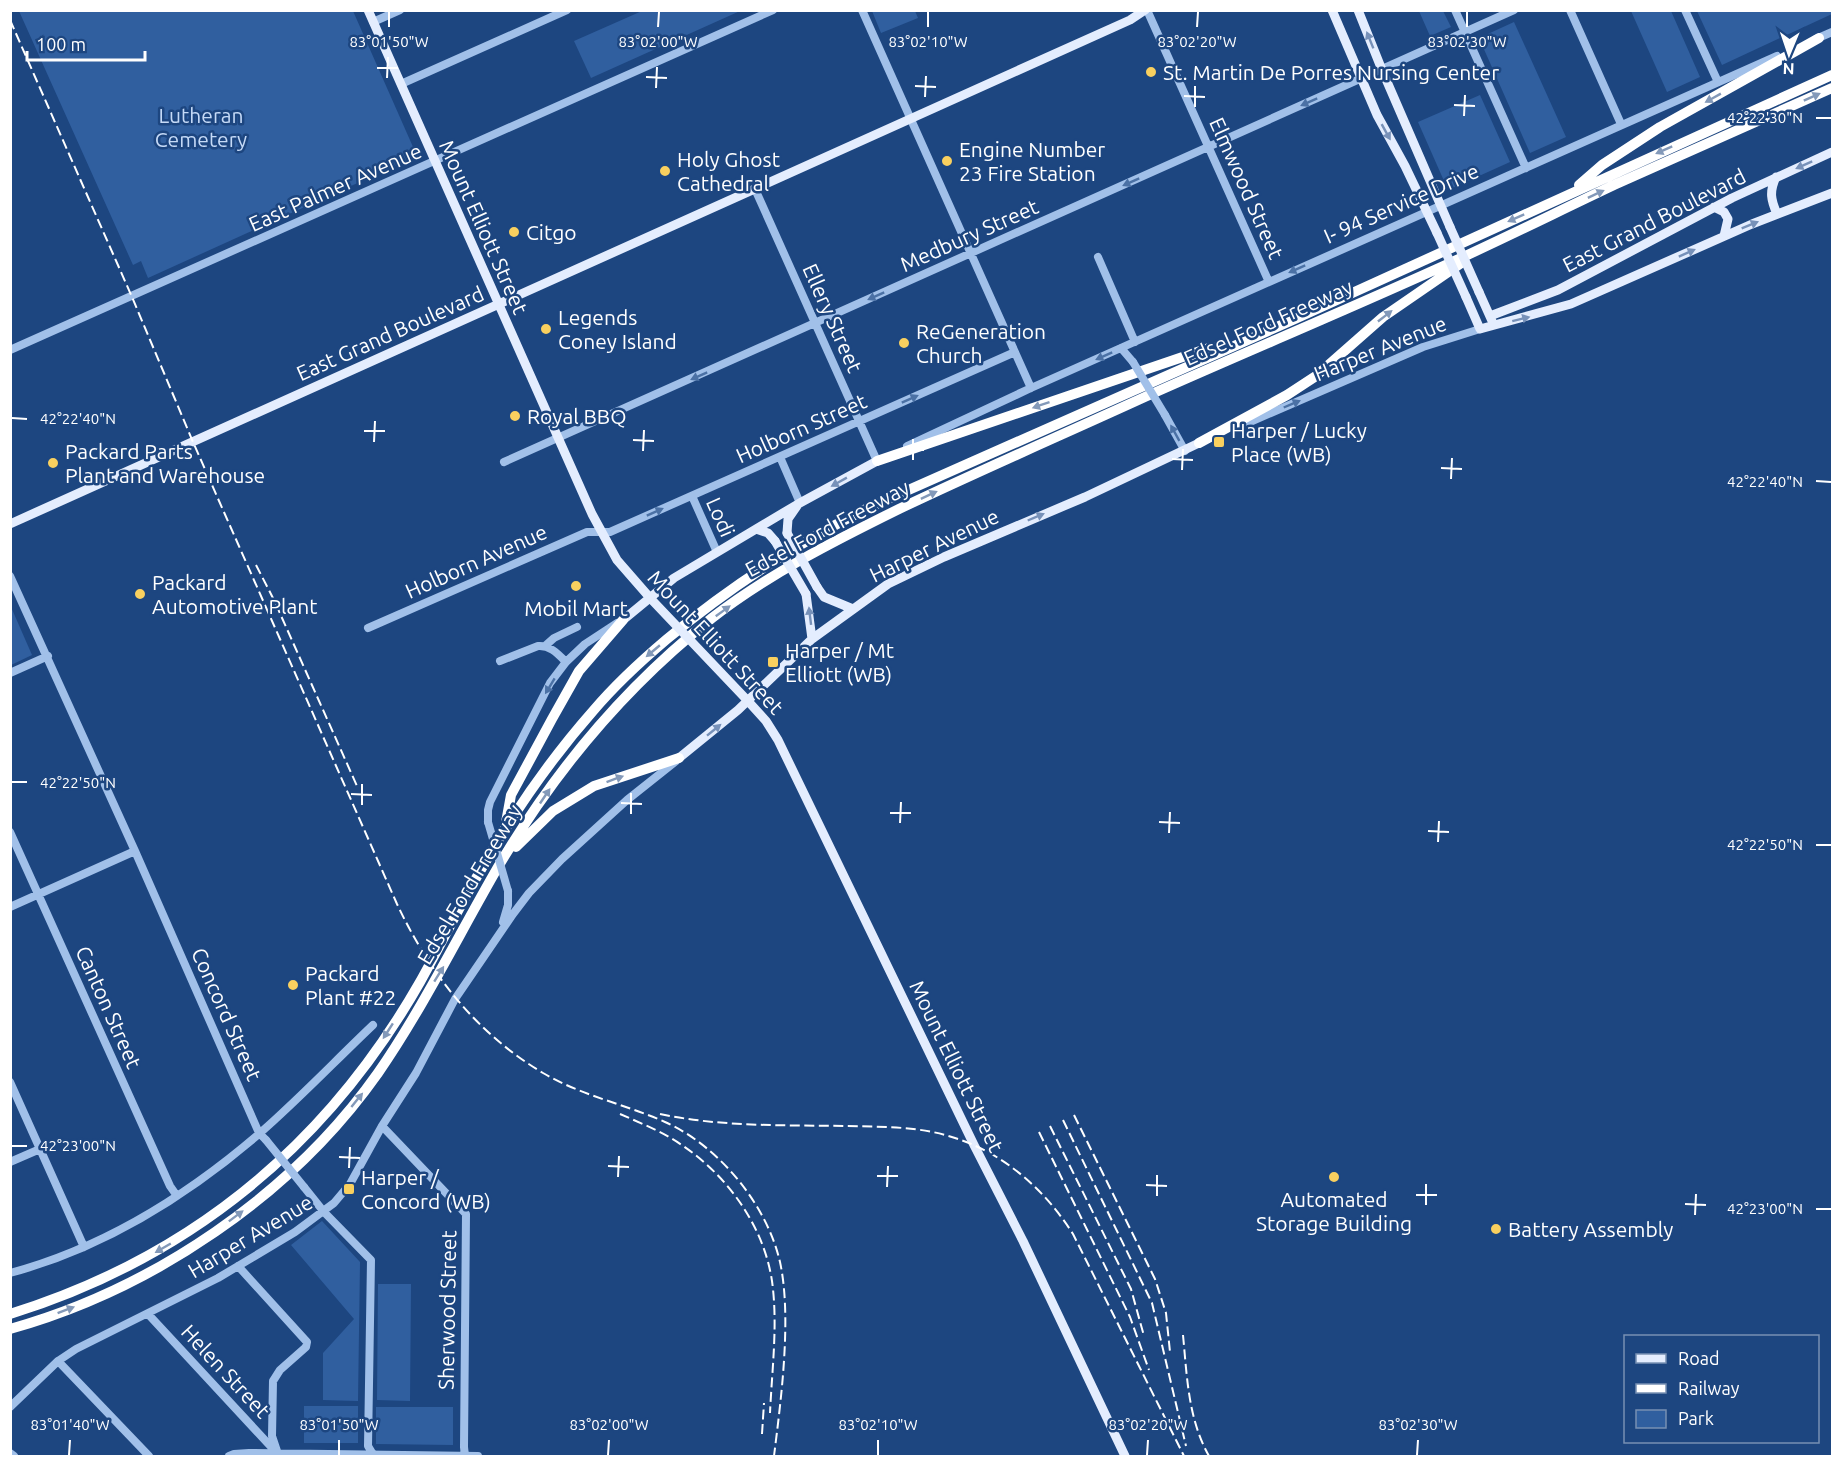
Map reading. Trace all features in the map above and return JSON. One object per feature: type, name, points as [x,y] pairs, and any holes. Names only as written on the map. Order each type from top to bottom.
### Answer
[{"type":"highway","points":[[1569,194],[1602,165],[1660,127],[1819,38]]},
{"type":"highway","name":"Edsel Ford Freeway","points":[[10,1314],[86,1287],[129,1267],[168,1245],[244,1191],[315,1126],[354,1080],[384,1038],[420,982],[475,879],[545,771],[594,709],[641,661],[712,602],[766,565],[834,525],[870,507],[1295,319],[1833,75]]},
{"type":"highway","name":"Edsel Ford Freeway","points":[[10,1329],[86,1302],[170,1261],[256,1202],[318,1144],[379,1072],[451,954],[501,862],[569,761],[661,661],[712,618],[767,579],[836,540],[928,495],[1833,88]]},
{"type":"highway","points":[[1199,443],[1316,376],[1383,317],[1483,247]]},
{"type":"highway","points":[[877,461],[1295,319]]},
{"type":"highway","points":[[504,834],[511,795],[552,719],[579,671],[623,620]]},
{"type":"highway","points":[[501,862],[554,811],[594,786],[679,758]]},
{"type":"main road","name":"Mount Elliott Street","points":[[368,10],[600,531],[617,560],[766,721],[778,740],[975,1148],[1028,1251],[1125,1456]]},
{"type":"main road","name":"East Grand Boulevard","points":[[10,524],[1130,20],[1146,10]]},
{"type":"main road","points":[[1334,10],[1361,80],[1427,212],[1480,329]]},
{"type":"main road","points":[[1358,10],[1492,321]]},
{"type":"main road","name":"East Grand Boulevard","points":[[1480,329],[1714,207],[1833,152]]},
{"type":"main road","points":[[1776,177],[1770,198],[1777,214]]},
{"type":"main road","name":"East Grand Boulevard","points":[[1492,321],[1571,304],[1724,236],[1833,193]]},
{"type":"main road","points":[[1714,207],[1726,215],[1728,223],[1724,236]]},
{"type":"main road","name":"Harper Avenue","points":[[679,758],[738,710],[812,639],[888,584],[944,557],[1085,497],[1199,443]]},
{"type":"main road","points":[[717,552],[877,461]]},
{"type":"main road","points":[[799,504],[788,519],[787,533],[824,597],[853,609]]},
{"type":"main road","points":[[756,529],[768,532],[775,541],[806,594],[812,639]]},
{"type":"main road","name":"Harper Avenue","points":[[623,620],[674,578],[717,552]]},
{"type":"street","points":[[374,22],[400,10]]},
{"type":"street","points":[[401,84],[567,10]]},
{"type":"street","name":"East Palmer Avenue","points":[[10,350],[772,10]]},
{"type":"street","points":[[862,10],[1031,388]]},
{"type":"street","name":"Elmwood Street","points":[[1146,10],[1269,282]]},
{"type":"street","points":[[1455,10],[1526,168]]},
{"type":"street","name":"Medbury Street","points":[[504,462],[1514,10]]},
{"type":"street","points":[[1570,10],[1622,124],[1833,32]]},
{"type":"street","points":[[1685,10],[1718,82]]},
{"type":"street","name":"I- 94 Service Drive","points":[[1136,342],[1622,124]]},
{"type":"street","name":"Ellery Street","points":[[755,189],[877,461]]},
{"type":"street","points":[[877,461],[964,418],[1136,342],[1098,257]]},
{"type":"street","name":"Harper Avenue","points":[[1199,443],[1423,347],[1480,329]]},
{"type":"street","points":[[1121,348],[1133,362],[1185,451]]},
{"type":"street","name":"Holborn Street","points":[[600,531],[610,532],[1015,352]]},
{"type":"street","points":[[780,457],[799,504]]},
{"type":"street","name":"Lodi","points":[[692,496],[717,552]]},
{"type":"street","name":"Holborn Avenue","points":[[368,628],[587,532],[600,531]]},
{"type":"street","name":"Concord Street","points":[[10,576],[48,656],[259,1133],[324,1212],[371,1260],[368,1446],[374,1456]]},
{"type":"street","name":"Harper Avenue","points":[[497,935],[506,914],[508,891],[488,822],[490,802],[550,683],[566,662],[585,644],[623,620]]},
{"type":"street","points":[[545,646],[554,638],[577,627]]},
{"type":"street","points":[[500,661],[538,646],[545,646],[554,650],[566,662]]},
{"type":"street","points":[[10,673],[48,656]]},
{"type":"street","name":"Harper Avenue","points":[[10,1407],[58,1361],[84,1345],[194,1291],[238,1266],[295,1232],[324,1212],[339,1198],[350,1185],[382,1126],[416,1073],[455,999],[526,896],[562,859],[627,800],[679,758]]},
{"type":"street","name":"Canton Street","points":[[10,832],[170,1186],[177,1196]]},
{"type":"street","points":[[10,907],[135,851]]},
{"type":"street","points":[[508,891],[516,898],[526,896]]},
{"type":"street","points":[[10,1273],[84,1247],[130,1224],[177,1196],[259,1133],[372,1025]]},
{"type":"street","points":[[10,1083],[84,1247]]},
{"type":"street","name":"Sherwood Street","points":[[382,1126],[466,1214],[465,1456]]},
{"type":"street","points":[[10,1162],[40,1149]]},
{"type":"street","points":[[238,1266],[308,1342],[306,1347],[280,1370],[273,1381],[272,1436],[279,1455]]},
{"type":"street","name":"Helen Street","points":[[148,1314],[279,1455]]},
{"type":"street","points":[[58,1361],[149,1456]]},
{"type":"street","points":[[10,1453],[14,1456]]},
{"type":"street","points":[[229,1456],[249,1453],[478,1456]]},
{"type":"green space","points":[[1832,10],[1832,14],[1722,65],[1697,11]]},
{"type":"green space","name":"Lutheran Cemetery","points":[[19,11],[353,11],[417,156],[148,278],[141,261],[133,265]]},
{"type":"green space","points":[[642,11],[740,11],[591,78],[574,41]]},
{"type":"green space","points":[[872,11],[915,11],[918,18],[881,33]]},
{"type":"green space","points":[[1419,11],[1443,11],[1451,27],[1430,36]]},
{"type":"green space","points":[[1631,11],[1671,11],[1700,77],[1667,92]]},
{"type":"green space","points":[[1514,22],[1566,137],[1530,153],[1479,38]]},
{"type":"green space","points":[[1480,95],[1510,162],[1448,190],[1418,122]]},
{"type":"green space","points":[[11,607],[32,655],[10,665]]},
{"type":"green space","points":[[322,1221],[360,1262],[358,1401],[323,1400],[323,1353],[354,1319],[291,1245]]},
{"type":"green space","points":[[378,1284],[411,1284],[410,1401],[377,1400]]},
{"type":"green space","points":[[304,1406],[358,1406],[358,1443],[304,1443]]},
{"type":"green space","points":[[376,1407],[453,1407],[453,1445],[376,1444]]},
{"type":"railway","points":[[10,20],[397,904],[424,954],[457,1000],[497,1040],[519,1057],[558,1081],[665,1122],[685,1133],[722,1162],[738,1180],[764,1219],[780,1262],[785,1308],[784,1359],[774,1456]]},
{"type":"railway","points":[[256,565],[274,600],[357,786]]},
{"type":"railway","points":[[620,1114],[669,1137],[688,1149],[722,1180],[749,1217],[767,1259],[774,1297],[770,1413]]},
{"type":"railway","points":[[660,1114],[729,1123],[915,1129],[955,1138],[1007,1164],[1037,1189],[1073,1234],[1184,1456]]},
{"type":"railway","points":[[1074,1115],[1155,1279],[1166,1313],[1170,1352]]},
{"type":"railway","points":[[1063,1120],[1152,1303],[1186,1446]]},
{"type":"railway","points":[[1050,1126],[1131,1289],[1144,1336]]},
{"type":"railway","points":[[1039,1132],[1130,1317],[1149,1370]]},
{"type":"railway","points":[[1183,1335],[1187,1382],[1193,1412],[1209,1456]]},
{"type":"railway","points":[[762,1434],[764,1403]]},
{"type":"place","name":"St. Martin De Porres Nursing Center","points":[[1151,72]]},
{"type":"place","name":"Engine Number 23 Fire Station","points":[[947,161]]},
{"type":"place","name":"Holy Ghost Cathedral","points":[[665,171]]},
{"type":"place","name":"Citgo","points":[[514,232]]},
{"type":"place","name":"Legends Coney Island","points":[[546,329]]},
{"type":"place","name":"ReGeneration Church","points":[[904,343]]},
{"type":"place","name":"Royal BBQ","points":[[515,416]]},
{"type":"place","name":"Harper / Lucky Place (WB)","points":[[1219,442]]},
{"type":"place","name":"Packard Parts Plant and Warehouse","points":[[53,463]]},
{"type":"place","name":"Mobil Mart","points":[[576,586]]},
{"type":"place","name":"Packard Automotive Plant","points":[[140,594]]},
{"type":"place","name":"Harper / Mt Elliott (WB)","points":[[773,662]]},
{"type":"place","name":"Packard Plant #22","points":[[293,985]]},
{"type":"place","name":"Automated Storage Building","points":[[1334,1177]]},
{"type":"place","name":"Harper / Concord (WB)","points":[[349,1189]]},
{"type":"place","name":"Battery Assembly","points":[[1496,1229]]}]
